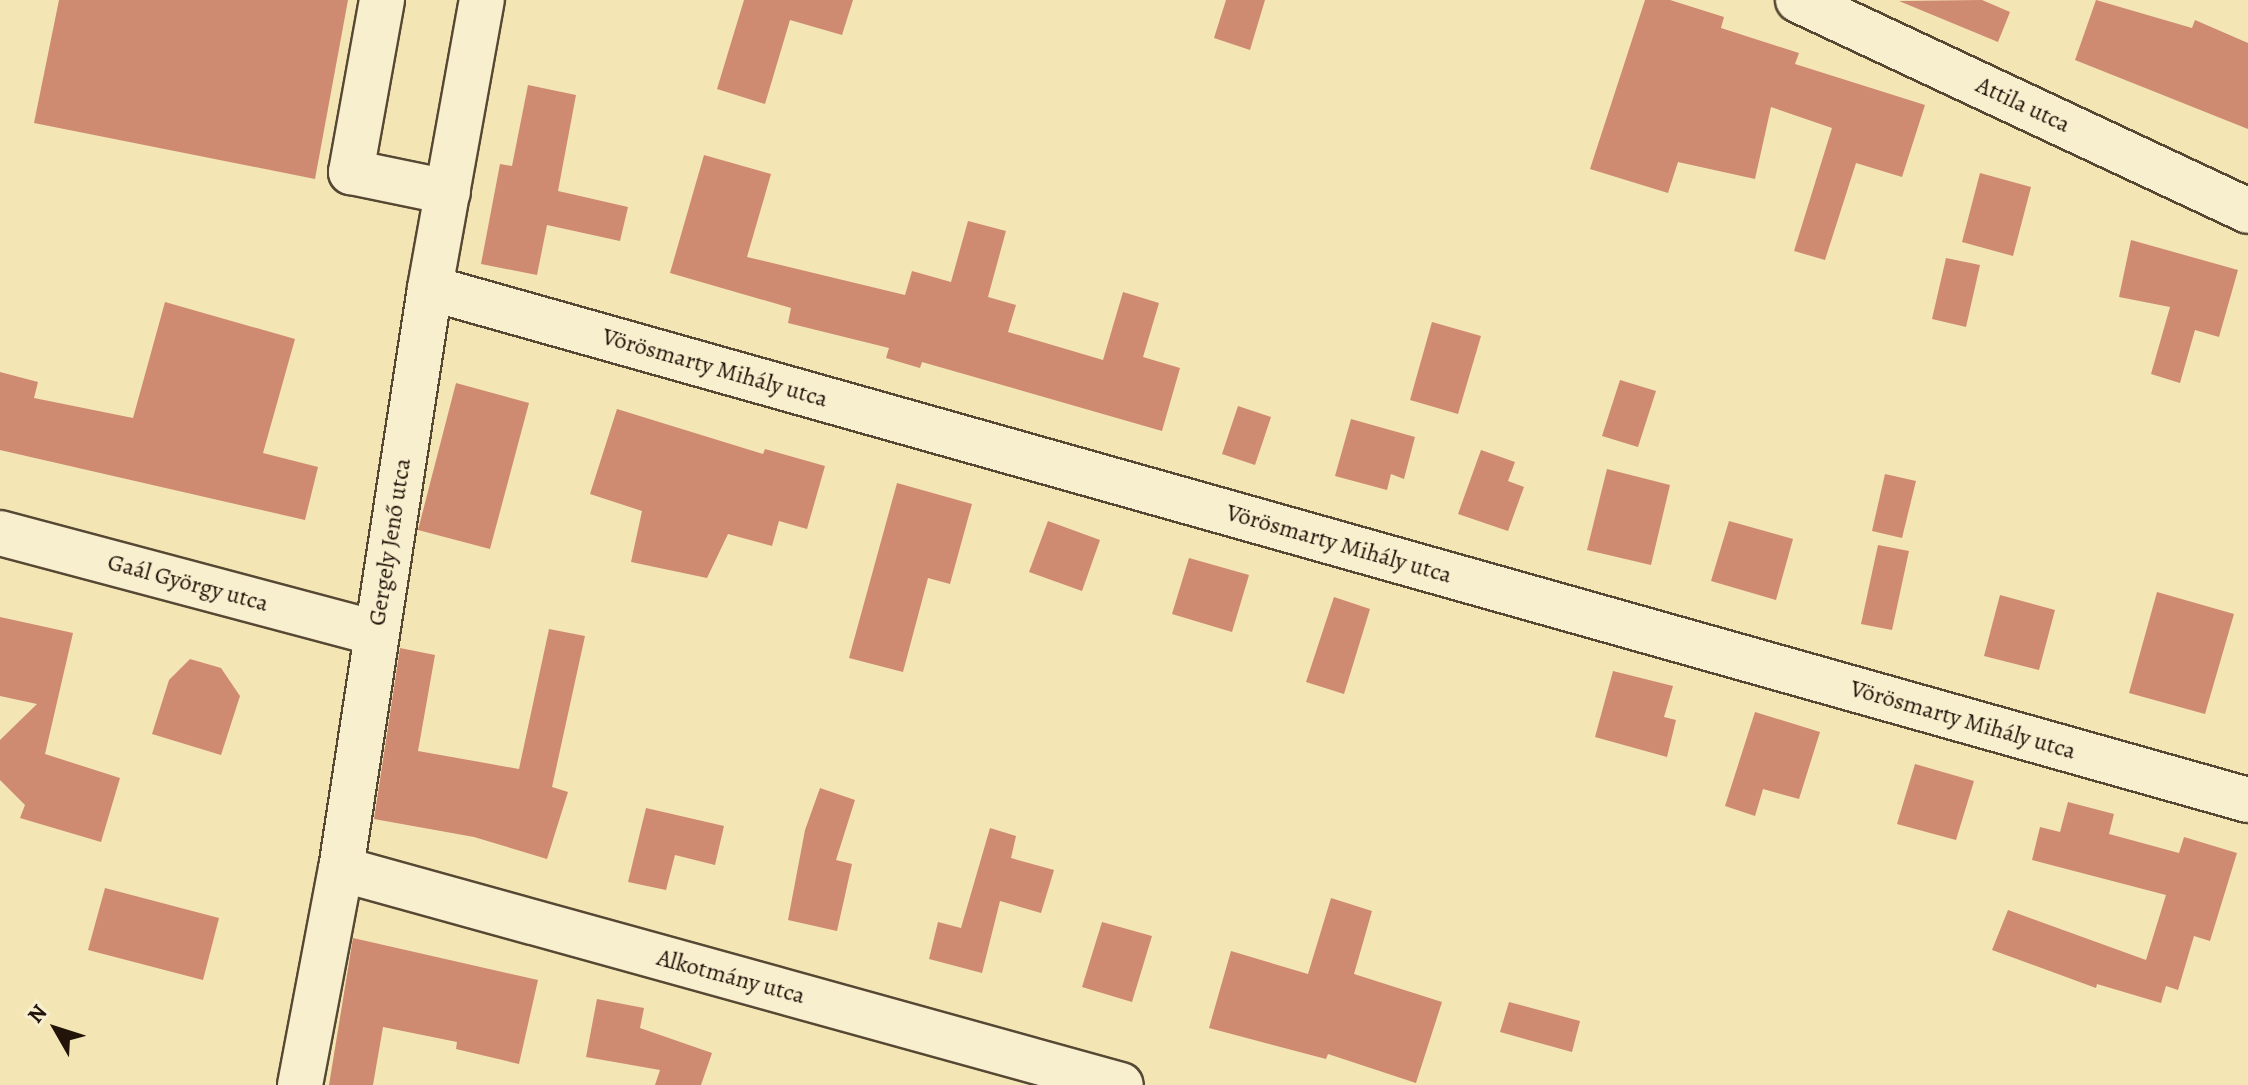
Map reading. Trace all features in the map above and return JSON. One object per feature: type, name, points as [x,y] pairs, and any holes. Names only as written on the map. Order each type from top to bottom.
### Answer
[{"type":"street","points":[[382,0],[351,172],[448,192]]},
{"type":"street","name":"Gergely Jenő utca","points":[[300,1085],[341,869],[430,288],[482,0]]},
{"type":"street","name":"Attila utca","points":[[1798,0],[2248,211]]},
{"type":"street","name":"Vörösmarty Mihály utca","points":[[430,288],[2248,800]]},
{"type":"street","name":"Gaál György utca","points":[[0,533],[376,633]]},
{"type":"street","name":"Alkotmány utca","points":[[341,869],[1121,1085]]},
{"type":"building","points":[[59,0],[348,0],[315,179],[34,123]]},
{"type":"building","points":[[744,0],[853,0],[842,35],[790,20],[765,104],[717,89]]},
{"type":"building","points":[[1226,0],[1265,0],[1250,50],[1214,38]]},
{"type":"building","points":[[1645,0],[1670,0],[1724,17],[1721,28],[1799,53],[1795,64],[1925,105],[1902,177],[1856,163],[1825,260],[1794,251],[1832,128],[1771,107],[1755,179],[1678,162],[1668,193],[1590,169]]},
{"type":"building","points":[[1982,0],[2010,12],[1998,42],[1899,1]]},
{"type":"building","points":[[2096,0],[2192,28],[2195,20],[2248,43],[2248,129],[2075,60]]},
{"type":"building","points":[[528,85],[576,95],[558,191],[628,207],[620,241],[547,225],[537,275],[481,264],[500,164],[512,166]]},
{"type":"building","points":[[704,155],[771,174],[747,257],[905,295],[912,271],[951,282],[968,221],[1006,231],[988,297],[1016,305],[1008,332],[1103,360],[1123,292],[1159,303],[1143,357],[1180,368],[1162,431],[922,362],[920,368],[886,358],[889,348],[788,323],[791,308],[670,273]]},
{"type":"building","points":[[1980,173],[2031,187],[2013,256],[1962,242]]},
{"type":"building","points":[[2131,240],[2238,270],[2219,337],[2195,330],[2180,383],[2151,374],[2170,307],[2119,297]]},
{"type":"building","points":[[1946,258],[1980,265],[1966,327],[1932,319]]},
{"type":"building","points":[[165,302],[295,339],[263,453],[318,467],[305,520],[0,450],[0,372],[38,382],[34,398],[133,418]]},
{"type":"building","points":[[1432,322],[1481,336],[1458,414],[1410,400]]},
{"type":"building","points":[[1620,380],[1656,391],[1638,447],[1602,436]]},
{"type":"building","points":[[456,383],[529,403],[490,549],[418,530]]},
{"type":"building","points":[[1238,406],[1271,417],[1255,465],[1222,454]]},
{"type":"building","points":[[617,409],[763,454],[765,449],[825,466],[807,529],[779,521],[772,546],[728,534],[707,578],[631,562],[642,511],[590,494]]},
{"type":"building","points":[[1351,419],[1415,437],[1404,479],[1391,474],[1387,490],[1335,476]]},
{"type":"building","points":[[1481,450],[1515,462],[1508,481],[1524,487],[1508,531],[1458,514]]},
{"type":"building","points":[[1607,469],[1670,485],[1651,565],[1587,550]]},
{"type":"building","points":[[1885,474],[1916,481],[1902,538],[1872,531]]},
{"type":"building","points":[[897,483],[972,504],[950,584],[928,578],[903,672],[849,658]]},
{"type":"building","points":[[1048,521],[1100,540],[1082,591],[1029,572]]},
{"type":"building","points":[[1729,521],[1793,539],[1776,600],[1711,581]]},
{"type":"building","points":[[1878,545],[1909,551],[1892,630],[1861,624]]},
{"type":"building","points":[[1189,558],[1249,575],[1232,632],[1172,614]]},
{"type":"building","points":[[2157,592],[2234,614],[2205,714],[2129,693]]},
{"type":"building","points":[[2000,595],[2055,610],[2039,670],[1984,656]]},
{"type":"building","points":[[1334,597],[1370,609],[1344,694],[1306,682]]},
{"type":"building","points":[[0,617],[73,633],[45,754],[120,778],[101,842],[20,818],[25,805],[0,780],[0,740],[37,704],[0,696]]},
{"type":"building","points":[[549,629],[585,636],[552,787],[568,792],[547,859],[474,837],[374,819],[400,648],[435,655],[418,751],[519,769]]},
{"type":"building","points":[[190,659],[221,668],[240,696],[221,755],[152,734],[169,680]]},
{"type":"building","points":[[1613,671],[1673,686],[1664,717],[1676,720],[1667,757],[1595,737]]},
{"type":"building","points":[[1755,712],[1820,732],[1799,799],[1763,789],[1755,816],[1725,806]]},
{"type":"building","points":[[1915,764],[1974,781],[1956,840],[1897,824]]},
{"type":"building","points":[[820,788],[855,800],[836,860],[852,864],[837,931],[788,920],[805,830]]},
{"type":"building","points":[[2068,802],[2114,814],[2109,834],[2179,853],[2184,837],[2237,853],[2210,941],[2194,936],[2178,990],[2166,986],[2161,1003],[2097,984],[2096,988],[1992,950],[2008,910],[2146,960],[2166,895],[2032,860],[2040,827],[2060,832]]},
{"type":"building","points":[[646,808],[724,826],[715,865],[675,855],[666,890],[628,882]]},
{"type":"building","points":[[990,828],[1016,836],[1011,858],[1054,870],[1041,913],[1000,901],[982,973],[929,959],[938,922],[961,928]]},
{"type":"building","points":[[105,888],[219,918],[203,980],[88,950]]},
{"type":"building","points":[[1331,898],[1372,911],[1354,974],[1442,1002],[1416,1083],[1328,1054],[1326,1059],[1209,1028],[1231,951],[1308,974]]},
{"type":"building","points":[[1102,922],[1152,936],[1132,1002],[1082,987]]},
{"type":"building","points":[[353,938],[538,980],[519,1064],[456,1049],[457,1042],[383,1027],[373,1085],[329,1085]]},
{"type":"building","points":[[597,999],[644,1008],[640,1028],[712,1053],[701,1085],[655,1085],[660,1070],[586,1057]]},
{"type":"building","points":[[1509,1002],[1580,1021],[1572,1052],[1500,1032]]}]
